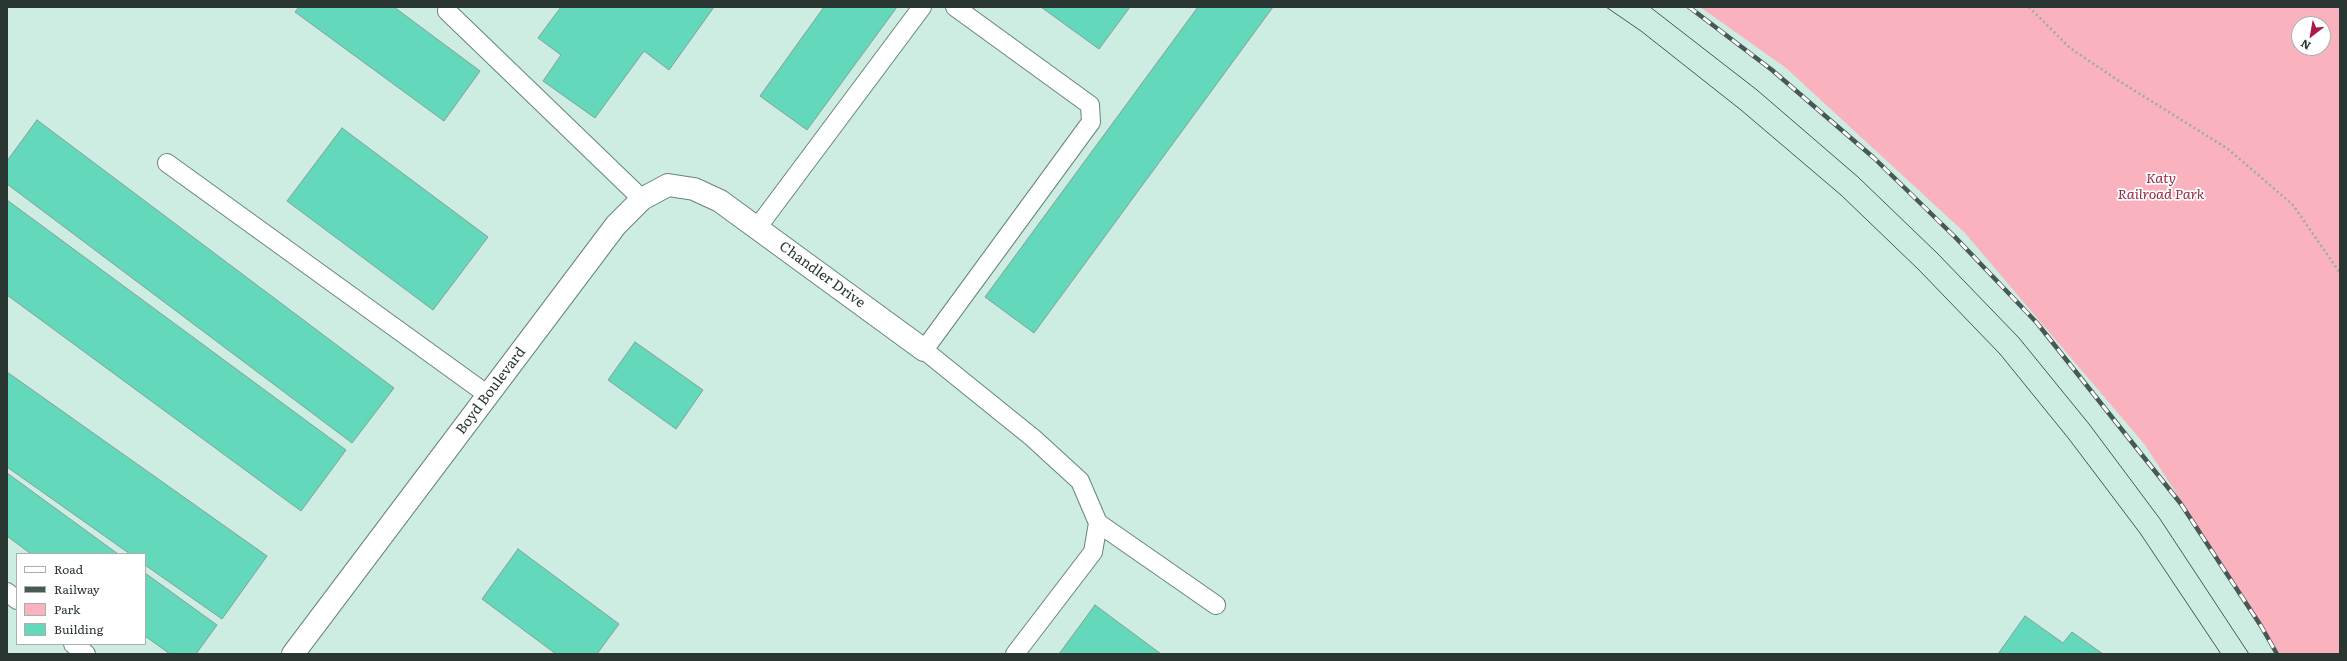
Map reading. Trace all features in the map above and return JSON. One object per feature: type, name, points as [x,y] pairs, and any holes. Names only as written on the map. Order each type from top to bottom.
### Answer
[{"type":"street","name":"Boyd Boulevard","points":[[293,654],[616,225],[642,198],[668,185],[694,189],[720,201]]},
{"type":"street","name":"Chandler Drive","points":[[720,201],[924,350]]},
{"type":"lane","points":[[448,7],[447,12],[642,198]]},
{"type":"lane","points":[[757,228],[922,7]]},
{"type":"lane","points":[[954,7],[1090,105],[1091,122],[924,350],[1033,438],[1080,481],[1098,523],[1216,605]]},
{"type":"lane","points":[[167,163],[488,395]]},
{"type":"lane","points":[[1015,654],[1093,552],[1098,523]]},
{"type":"lane","points":[[7,592],[16,599]]},
{"type":"lane","points":[[74,645],[86,654]]},
{"type":"path","points":[[2029,7],[2070,48],[2116,79],[2228,149],[2293,205],[2340,273]]},
{"type":"green space","name":"Katy Railroad Park","points":[[1700,7],[2340,7],[2340,654],[2280,654],[2145,445],[1964,232],[1786,68]]},
{"type":"building","points":[[299,7],[394,7],[480,71],[444,121],[295,12]]},
{"type":"building","points":[[561,7],[714,7],[669,70],[644,51],[595,118],[543,81],[561,55],[538,38]]},
{"type":"building","points":[[824,7],[897,7],[807,130],[760,96]]},
{"type":"building","points":[[1041,7],[1130,7],[1099,49]]},
{"type":"building","points":[[1198,7],[1273,7],[1034,333],[985,297]]},
{"type":"building","points":[[37,120],[394,388],[352,443],[7,184],[7,161]]},
{"type":"building","points":[[342,128],[488,237],[433,310],[287,201]]},
{"type":"building","points":[[7,200],[346,450],[301,511],[7,295]]},
{"type":"building","points":[[635,342],[703,390],[676,429],[608,380]]},
{"type":"building","points":[[7,372],[267,556],[222,619],[146,566],[146,553],[129,553],[7,467]]},
{"type":"building","points":[[7,473],[117,553],[30,553],[7,536]]},
{"type":"building","points":[[518,549],[619,624],[597,654],[556,654],[482,599]]},
{"type":"building","points":[[146,574],[217,625],[196,654],[170,654],[146,637]]},
{"type":"building","points":[[1095,605],[1161,654],[1059,654]]},
{"type":"building","points":[[2025,616],[2063,643],[2072,632],[2103,654],[1998,654]]},
{"type":"tram line","points":[[1606,7],[1641,31],[1741,110],[1841,195],[1919,270],[2000,354],[2069,439],[2140,533],[2221,654]]},
{"type":"tram line","points":[[1650,7],[1757,90],[1858,177],[1937,253],[2019,338],[2089,424],[2160,519],[2249,654]]},
{"type":"railway","points":[[1689,7],[1772,70],[1874,158],[1955,237],[2037,323],[2181,504],[2261,626],[2277,654]]}]
